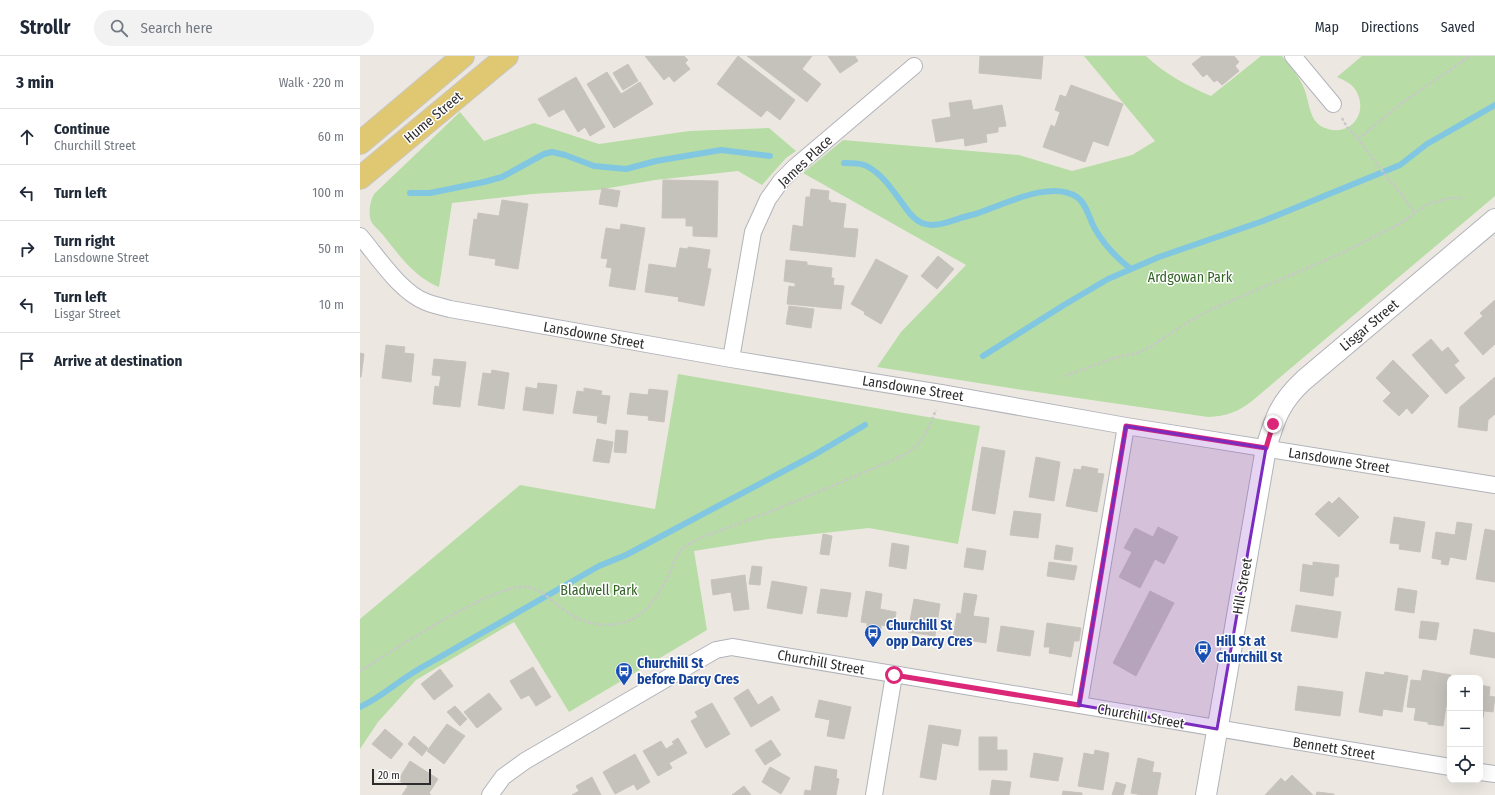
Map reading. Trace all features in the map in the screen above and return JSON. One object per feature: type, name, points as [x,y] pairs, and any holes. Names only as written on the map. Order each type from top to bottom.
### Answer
[{"type":"main road","name":"Hume Street","points":[[360,143],[463,56]]},
{"type":"main road","name":"Hume Street","points":[[360,178],[507,56]]},
{"type":"street","points":[[1293,56],[1333,104]]},
{"type":"street","name":"James Place","points":[[732,359],[753,232],[768,199],[781,181],[796,166],[914,66]]},
{"type":"street","name":"Lisgar Street","points":[[1266,448],[1277,414],[1294,388],[1495,218]]},
{"type":"street","name":"Lansdowne Street","points":[[360,236],[397,281],[409,292],[425,302],[450,309],[1126,426],[1495,485]]},
{"type":"street","points":[[1079,705],[1126,426]]},
{"type":"street","name":"Hill Street","points":[[1206,795],[1266,448]]},
{"type":"street","name":"Churchill Street","points":[[490,795],[503,777],[525,761],[716,650],[732,647],[1217,729]]},
{"type":"street","points":[[874,795],[894,675]]},
{"type":"street","name":"Bennett Street","points":[[1217,729],[1447,767]]},
{"type":"street","points":[[1483,772],[1495,774]]},
{"type":"path","points":[[1358,139],[1402,103],[1470,56]]},
{"type":"path","points":[[1333,104],[1347,127],[1401,193],[1414,212]]},
{"type":"path","points":[[1065,376],[1152,346],[1185,324],[1210,310],[1344,252],[1401,223],[1414,212],[1428,204],[1438,200],[1462,198]]},
{"type":"path","points":[[360,671],[483,599],[515,587],[528,587],[539,592],[550,598],[570,615],[581,620],[609,625],[624,623],[636,618],[646,611],[654,601],[664,584],[675,559],[682,550],[705,536],[807,497],[912,450],[930,426],[938,406],[941,393]]},
{"type":"highlighted area","points":[[1126,426],[1266,448],[1217,729],[1079,705]]},
{"type":"green space","name":"Ardgowan Park","points":[[1084,56],[1146,56],[1161,69],[1177,79],[1211,96],[1261,56],[1282,56],[1301,82],[1315,121],[1325,128],[1334,130],[1343,129],[1350,126],[1359,114],[1359,98],[1355,89],[1349,83],[1337,77],[1362,56],[1495,56],[1495,196],[1252,401],[1237,411],[1220,416],[1208,417],[877,367],[901,332],[966,265],[803,173],[843,140],[1019,155],[1072,171],[1132,155],[1155,141]]},
{"type":"green space","points":[[460,112],[484,141],[534,123],[599,144],[689,131],[769,128],[796,151],[786,158],[762,185],[738,171],[655,180],[598,190],[532,194],[452,203],[439,287],[422,277],[401,258],[372,222],[370,218],[370,206],[374,194]]},
{"type":"green space","name":"Bladwell Park","points":[[678,374],[980,426],[958,544],[869,528],[768,539],[694,551],[707,630],[569,712],[514,622],[416,680],[378,722],[360,749],[360,619],[520,485],[655,509]]},
{"type":"building","points":[[645,56],[684,56],[688,60],[685,63],[690,69],[674,82],[669,76],[664,80]]},
{"type":"building","points":[[738,56],[795,100],[780,120],[767,110],[761,117],[717,84]]},
{"type":"building","points":[[747,56],[812,56],[802,69],[821,84],[807,102]]},
{"type":"building","points":[[828,56],[855,56],[858,61],[840,73]]},
{"type":"building","points":[[980,56],[1043,56],[1041,79],[979,73]]},
{"type":"building","points":[[1202,56],[1234,56],[1239,62],[1235,66],[1239,71],[1222,85],[1217,80],[1214,82],[1207,74],[1203,77],[1192,64]]},
{"type":"building","points":[[628,64],[638,81],[623,90],[613,73]]},
{"type":"building","points":[[607,72],[621,94],[640,82],[653,104],[614,128],[587,84]]},
{"type":"building","points":[[576,77],[605,127],[590,136],[585,127],[578,132],[564,109],[549,117],[538,99]]},
{"type":"building","points":[[1071,85],[1123,104],[1108,146],[1093,141],[1085,162],[1043,147],[1051,125],[1055,127],[1060,112],[1055,110],[1060,95],[1066,97]]},
{"type":"building","points":[[971,100],[973,110],[1002,105],[1006,126],[998,127],[998,132],[986,134],[987,142],[965,146],[964,138],[936,142],[932,120],[951,117],[949,103]]},
{"type":"building","points":[[663,180],[718,181],[717,237],[693,236],[693,226],[686,226],[686,218],[662,218]]},
{"type":"building","points":[[602,188],[620,191],[617,207],[599,204]]},
{"type":"building","points":[[811,189],[829,191],[828,200],[830,200],[830,202],[846,204],[843,228],[858,229],[855,257],[790,250],[793,225],[803,227],[806,197],[810,197]]},
{"type":"building","points":[[502,200],[528,204],[518,269],[495,265],[496,259],[469,255],[474,219],[477,220],[478,213],[499,216]]},
{"type":"building","points":[[621,224],[645,228],[635,290],[609,286],[612,268],[606,267],[608,259],[601,258],[606,228],[620,230]]},
{"type":"building","points":[[688,247],[710,250],[707,268],[711,269],[704,306],[678,301],[679,297],[645,292],[649,264],[676,268],[680,248],[688,249]]},
{"type":"building","points":[[938,256],[954,269],[937,289],[921,276]]},
{"type":"building","points":[[876,259],[908,276],[881,324],[851,304]]},
{"type":"building","points":[[786,260],[807,262],[807,265],[832,268],[831,278],[834,278],[833,285],[844,286],[841,309],[787,304],[789,286],[795,287],[795,283],[784,281]]},
{"type":"building","points":[[1495,300],[1495,344],[1483,355],[1464,333],[1483,316],[1480,313]]},
{"type":"building","points":[[789,306],[814,309],[811,328],[786,324]]},
{"type":"building","points":[[1431,339],[1442,352],[1448,347],[1459,361],[1454,365],[1465,378],[1446,394],[1412,355]]},
{"type":"building","points":[[386,345],[405,347],[404,353],[414,354],[411,382],[382,378]]},
{"type":"building","points":[[360,353],[364,354],[361,377],[360,377]]},
{"type":"building","points":[[434,359],[466,362],[460,407],[433,404],[435,386],[439,387],[441,376],[432,375]]},
{"type":"building","points":[[1393,360],[1429,396],[1412,414],[1407,408],[1399,416],[1383,401],[1391,393],[1376,378]]},
{"type":"building","points":[[492,370],[509,373],[504,409],[478,405],[483,373],[491,374]]},
{"type":"building","points":[[1495,377],[1495,414],[1488,420],[1487,431],[1458,427],[1460,407]]},
{"type":"building","points":[[538,383],[557,385],[553,414],[523,410],[526,387],[537,389]]},
{"type":"building","points":[[584,388],[602,391],[601,395],[610,396],[606,424],[597,422],[598,416],[573,413],[577,391],[584,392]]},
{"type":"building","points":[[649,389],[668,391],[664,422],[648,420],[649,416],[627,414],[630,393],[648,395]]},
{"type":"building","points":[[616,430],[628,431],[626,453],[614,452]]},
{"type":"building","points":[[597,439],[613,442],[609,463],[593,461]]},
{"type":"building","points":[[982,447],[1005,451],[995,514],[972,510]]},
{"type":"building","points":[[1036,457],[1060,462],[1054,501],[1029,497]]},
{"type":"building","points":[[1082,466],[1098,469],[1097,473],[1104,474],[1097,512],[1066,506],[1074,469],[1081,470]]},
{"type":"building","points":[[1339,497],[1359,517],[1339,537],[1315,514],[1329,501],[1332,504]]},
{"type":"building","points":[[1014,511],[1041,514],[1038,538],[1010,535]]},
{"type":"building","points":[[1394,517],[1425,522],[1420,552],[1399,549],[1400,544],[1390,543]]},
{"type":"building","points":[[1457,522],[1472,524],[1466,560],[1450,557],[1448,565],[1441,564],[1442,560],[1432,558],[1436,532],[1455,535]]},
{"type":"building","points":[[1158,527],[1178,537],[1164,564],[1155,559],[1140,588],[1119,577],[1132,552],[1124,548],[1135,528],[1153,537]]},
{"type":"building","points":[[1485,529],[1495,531],[1495,582],[1476,579]]},
{"type":"building","points":[[823,534],[832,536],[829,555],[820,554]]},
{"type":"building","points":[[892,543],[909,546],[906,569],[889,566]]},
{"type":"building","points":[[1056,545],[1073,548],[1071,561],[1054,559]]},
{"type":"building","points":[[967,548],[986,551],[983,570],[964,567]]},
{"type":"building","points":[[1049,562],[1077,566],[1074,580],[1047,576]]},
{"type":"building","points":[[1313,562],[1339,565],[1338,577],[1335,577],[1333,596],[1300,591],[1303,564],[1313,566]]},
{"type":"building","points":[[752,566],[762,567],[760,585],[749,584]]},
{"type":"building","points":[[745,575],[749,609],[734,611],[731,592],[713,595],[711,580]]},
{"type":"building","points":[[772,581],[807,587],[802,614],[767,608]]},
{"type":"building","points":[[1398,588],[1417,591],[1414,613],[1395,610]]},
{"type":"building","points":[[821,589],[851,593],[847,617],[817,613]]},
{"type":"building","points":[[866,591],[882,594],[880,609],[896,612],[894,627],[881,625],[881,629],[867,627],[867,623],[861,622]]},
{"type":"building","points":[[1150,591],[1174,603],[1136,676],[1113,663]]},
{"type":"building","points":[[964,593],[977,595],[973,616],[989,618],[986,643],[953,638],[957,613],[961,614]]},
{"type":"building","points":[[914,599],[940,604],[935,636],[908,632]]},
{"type":"building","points":[[1296,605],[1341,612],[1337,638],[1291,631]]},
{"type":"building","points":[[1421,621],[1439,623],[1436,640],[1419,638]]},
{"type":"building","points":[[1047,623],[1081,628],[1079,641],[1074,641],[1071,657],[1049,653],[1050,647],[1044,647]]},
{"type":"building","points":[[1001,626],[1034,631],[1030,656],[997,651]]},
{"type":"building","points":[[1474,629],[1495,633],[1495,658],[1470,654]]},
{"type":"building","points":[[533,667],[551,697],[536,706],[529,695],[521,699],[510,681]]},
{"type":"building","points":[[440,669],[453,686],[434,700],[421,684]]},
{"type":"building","points":[[1423,670],[1451,675],[1447,675],[1447,700],[1443,726],[1414,720],[1416,708],[1407,707],[1411,680],[1421,681]]},
{"type":"building","points":[[1366,672],[1384,675],[1385,672],[1408,676],[1402,712],[1383,709],[1382,716],[1359,712]]},
{"type":"building","points":[[1298,686],[1343,692],[1340,716],[1295,710]]},
{"type":"building","points":[[1483,686],[1490,687],[1489,696],[1495,697],[1493,712],[1484,711],[1483,718]]},
{"type":"building","points":[[748,689],[758,705],[772,696],[780,710],[751,727],[734,698]]},
{"type":"building","points":[[489,693],[502,709],[477,728],[464,712]]},
{"type":"building","points":[[819,700],[851,707],[844,739],[827,736],[830,720],[815,717]]},
{"type":"building","points":[[712,703],[730,734],[706,748],[691,721],[698,717],[695,712]]},
{"type":"building","points":[[455,706],[467,719],[460,726],[447,712]]},
{"type":"building","points":[[447,724],[465,736],[444,764],[427,751]]},
{"type":"building","points":[[929,725],[961,730],[958,746],[942,743],[936,780],[920,777]]},
{"type":"building","points":[[385,729],[403,744],[391,759],[372,744]]},
{"type":"building","points":[[414,736],[428,748],[422,756],[408,744]]},
{"type":"building","points":[[979,737],[997,737],[997,750],[1007,750],[1007,770],[979,770]]},
{"type":"building","points":[[678,738],[687,753],[669,763],[672,768],[658,776],[643,751],[661,741],[666,749],[674,744],[672,742]]},
{"type":"building","points":[[771,740],[781,755],[765,765],[755,750]]},
{"type":"building","points":[[1095,750],[1109,753],[1103,790],[1078,786],[1084,753],[1094,755]]},
{"type":"building","points":[[1034,753],[1063,758],[1058,781],[1030,777]]},
{"type":"building","points":[[635,754],[650,782],[637,790],[634,784],[615,794],[603,772]]},
{"type":"building","points":[[1138,758],[1154,762],[1152,772],[1161,773],[1157,795],[1131,793]]},
{"type":"building","points":[[410,761],[438,779],[429,793],[431,795],[402,795],[408,786],[398,780]]},
{"type":"building","points":[[815,766],[837,770],[836,778],[839,779],[836,795],[804,795],[805,790],[811,791]]},
{"type":"building","points":[[770,767],[790,778],[781,794],[762,782]]},
{"type":"building","points":[[1292,775],[1313,795],[1265,795],[1281,778],[1285,782]]},
{"type":"building","points":[[592,777],[601,795],[572,795],[579,791],[576,786]]},
{"type":"building","points":[[992,780],[1011,782],[1009,795],[990,795]]},
{"type":"building","points":[[1116,782],[1126,785],[1123,795],[1112,795]]},
{"type":"building","points":[[744,786],[751,795],[732,795]]},
{"type":"building","points":[[1063,791],[1082,793],[1082,795],[1062,795]]},
{"type":"building","points":[[1317,792],[1334,794],[1334,795],[1316,795]]},
{"type":"waterway","points":[[983,356],[1108,279],[1159,257],[1263,221],[1400,165],[1427,144],[1495,105]]},
{"type":"waterway","points":[[410,193],[430,193],[502,177],[544,154],[552,152],[565,155],[594,166],[626,169],[656,161],[721,150],[770,156]]},
{"type":"waterway","points":[[844,163],[854,163],[867,166],[880,176],[912,216],[919,222],[931,225],[945,223],[978,213],[1029,195],[1042,192],[1067,192],[1080,200],[1086,208],[1095,229],[1103,241],[1115,256],[1131,269]]},
{"type":"waterway","points":[[360,707],[376,699],[419,669],[599,566],[626,555],[814,455],[865,425]]},
{"type":"place","name":"Churchill St opp Darcy Cres","points":[[873,648]]},
{"type":"place","name":"Hill St at Churchill St","points":[[1203,664]]},
{"type":"place","name":"Churchill St before Darcy Cres","points":[[624,686]]},
{"type":"route","points":[[894,675],[1079,705],[1126,426],[1266,448],[1273,424]]}]
